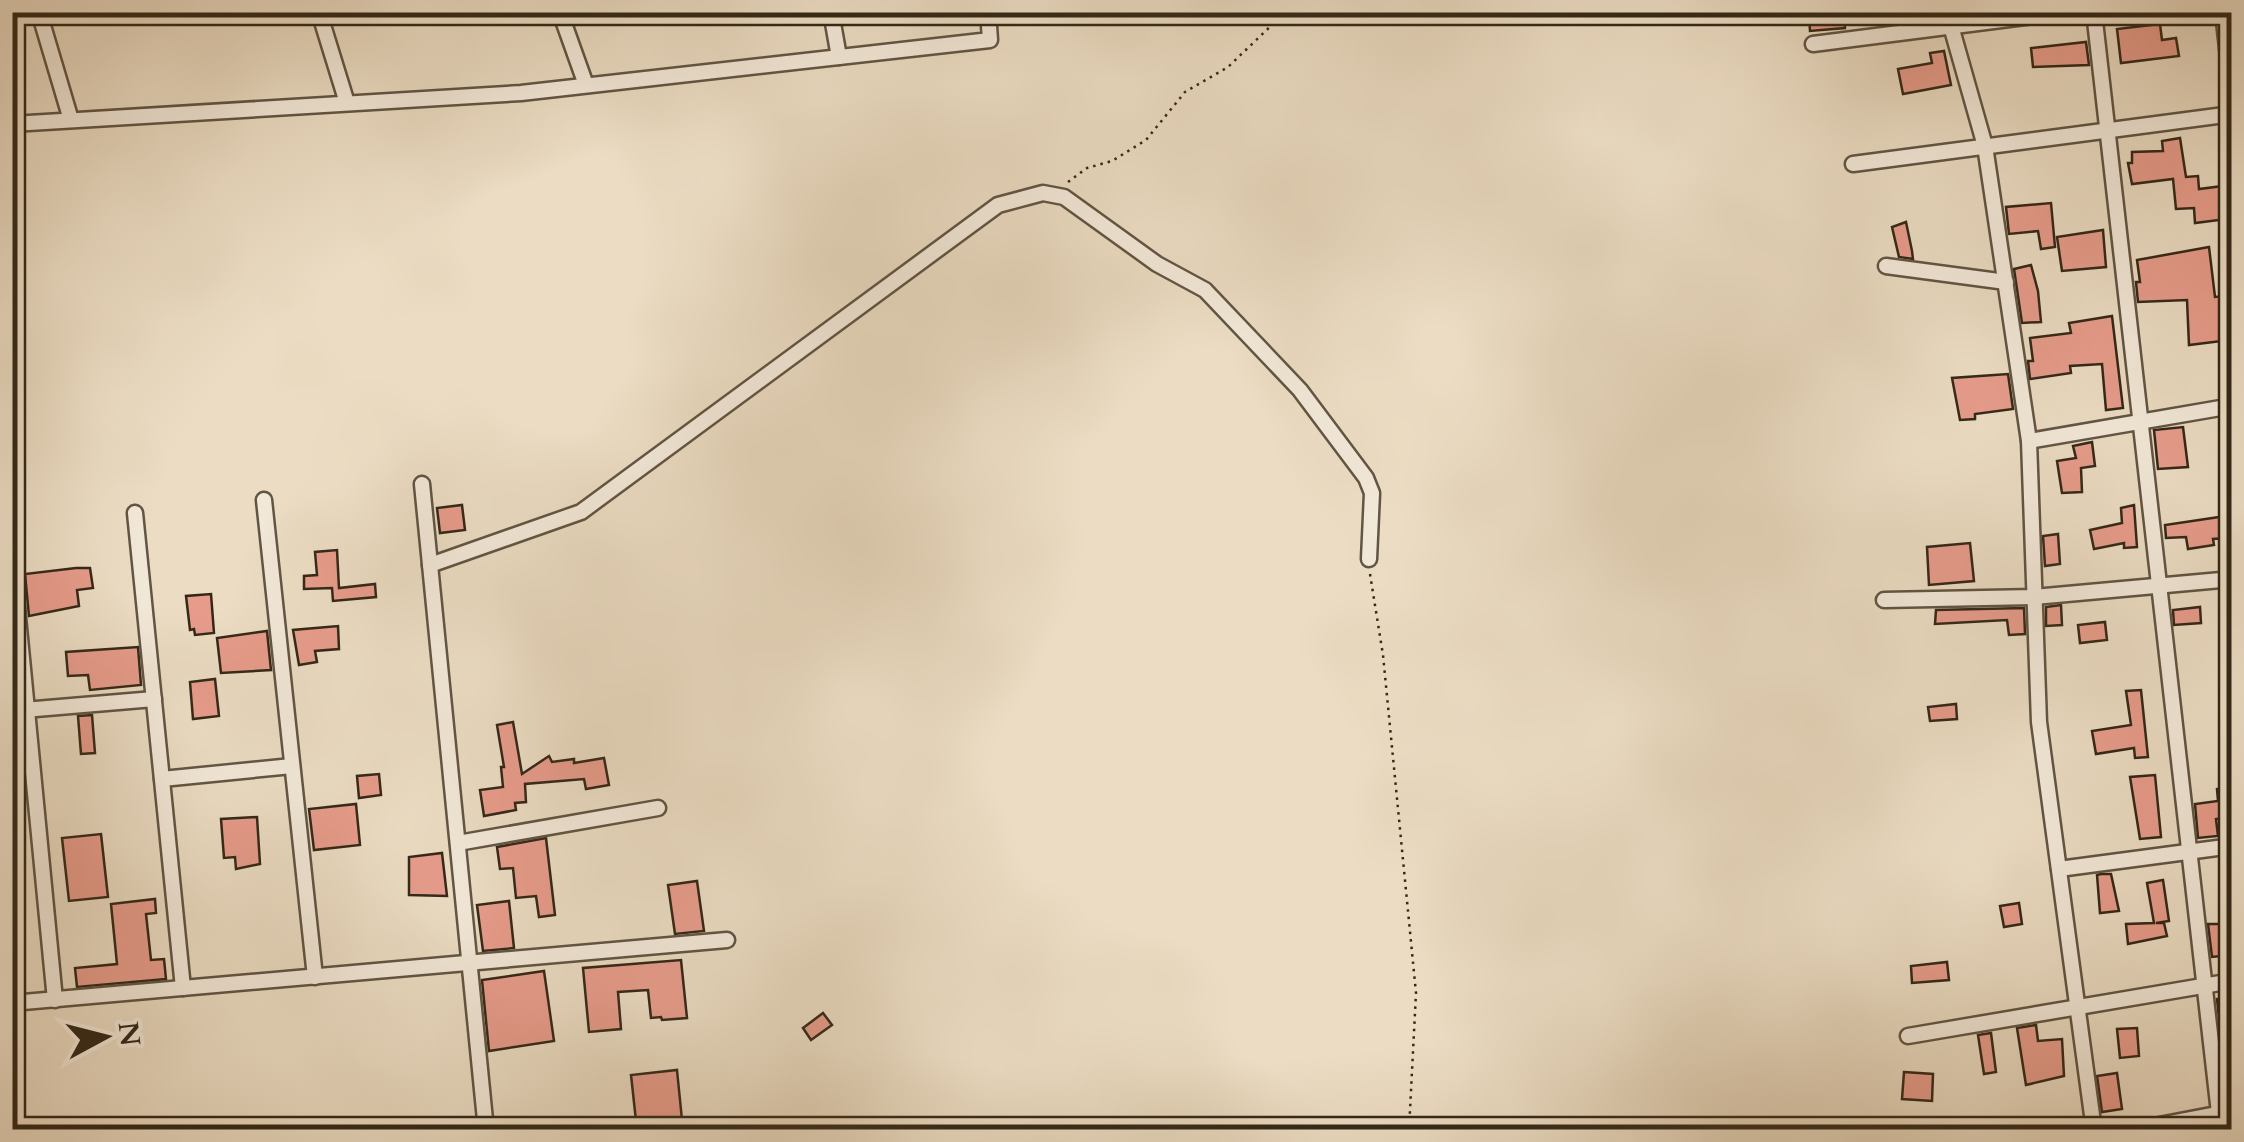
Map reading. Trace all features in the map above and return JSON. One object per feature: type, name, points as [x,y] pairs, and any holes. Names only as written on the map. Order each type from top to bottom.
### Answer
[{"type":"street","points":[[38,12],[70,120]]},
{"type":"street","points":[[319,12],[347,103]]},
{"type":"street","points":[[560,12],[586,86]]},
{"type":"street","points":[[831,12],[839,57]]},
{"type":"street","points":[[12,124],[586,86],[990,40],[988,12]]},
{"type":"street","points":[[1813,44],[1948,20],[2064,12]]},
{"type":"street","points":[[2094,12],[2204,986],[2225,1112],[2133,1130]]},
{"type":"street","points":[[2223,12],[2232,93]]},
{"type":"street","points":[[1948,20],[1986,146],[2029,440],[2038,722],[2094,1130]]},
{"type":"street","points":[[1853,164],[2232,114]]},
{"type":"street","points":[[430,565],[581,512],[998,205],[1043,193],[1064,198],[1157,264],[1205,290],[1300,390],[1366,478],[1372,493],[1370,559]]},
{"type":"street","points":[[1886,266],[2006,282]]},
{"type":"street","points":[[2029,440],[2232,406]]},
{"type":"street","points":[[422,484],[486,1130]]},
{"type":"street","points":[[264,500],[315,977]]},
{"type":"street","points":[[135,513],[183,988]]},
{"type":"street","points":[[12,555],[20,711],[55,1000]]},
{"type":"street","points":[[1884,600],[2034,597],[2232,579]]},
{"type":"street","points":[[20,711],[154,700]]},
{"type":"street","points":[[162,779],[292,766]]},
{"type":"street","points":[[458,843],[658,808]]},
{"type":"street","points":[[2058,869],[2232,846]]},
{"type":"street","points":[[12,1003],[726,940]]},
{"type":"street","points":[[1908,1036],[2232,981]]},
{"type":"path","points":[[1051,195],[1087,168],[1112,161],[1146,140],[1185,92],[1228,67],[1276,22],[1306,12]]},
{"type":"path","points":[[1347,12],[1359,26],[1374,12]]},
{"type":"path","points":[[1370,559],[1416,993],[1409,1130]]},
{"type":"building","points":[[1843,12],[1845,28],[1810,31],[1809,16]]},
{"type":"building","points":[[2160,24],[2162,40],[2176,38],[2179,56],[2121,63],[2117,29]]},
{"type":"building","points":[[2086,42],[2089,65],[2033,67],[2031,48]]},
{"type":"building","points":[[1944,51],[1951,85],[1903,94],[1898,69],[1932,63],[1930,53]]},
{"type":"building","points":[[2180,138],[2186,177],[2198,176],[2199,189],[2223,186],[2227,219],[2195,223],[2194,208],[2176,209],[2173,179],[2132,184],[2128,163],[2132,163],[2132,152],[2163,151],[2162,141]]},
{"type":"building","points":[[2051,203],[2055,247],[2041,249],[2038,231],[2009,234],[2006,207]]},
{"type":"building","points":[[1906,222],[1913,259],[1899,257],[1892,227]]},
{"type":"building","points":[[2103,230],[2106,267],[2062,271],[2057,237]]},
{"type":"building","points":[[2209,247],[2215,297],[2225,296],[2230,340],[2189,345],[2187,300],[2138,302],[2137,260]]},
{"type":"building","points":[[2031,265],[2041,322],[2022,323],[2014,269]]},
{"type":"building","points":[[2112,316],[2123,408],[2106,410],[2102,364],[2070,366],[2071,373],[2030,379],[2030,338],[2071,333],[2069,323]]},
{"type":"building","points":[[2008,374],[2013,409],[1960,420],[1952,378]]},
{"type":"building","points":[[2183,427],[2188,467],[2158,469],[2154,430]]},
{"type":"building","points":[[2092,442],[2095,466],[2081,468],[2082,492],[2062,493],[2057,461],[2076,458],[2073,446]]},
{"type":"building","points":[[462,505],[465,530],[440,533],[437,508]]},
{"type":"building","points":[[2134,505],[2137,547],[2124,548],[2124,543],[2094,549],[2090,530],[2122,523],[2121,508]]},
{"type":"building","points":[[2226,516],[2228,538],[2213,539],[2214,545],[2188,549],[2186,537],[2166,538],[2165,525]]},
{"type":"building","points":[[2058,534],[2060,564],[2045,566],[2043,536]]},
{"type":"building","points":[[1970,543],[1974,581],[1929,585],[1927,547]]},
{"type":"building","points":[[337,550],[339,588],[375,584],[376,597],[333,601],[332,588],[304,589],[304,576],[317,575],[315,552]]},
{"type":"building","points":[[90,568],[93,588],[77,590],[79,606],[29,616],[25,574]]},
{"type":"building","points":[[211,594],[214,633],[195,635],[194,629],[190,630],[186,596]]},
{"type":"building","points":[[2061,605],[2062,625],[2046,626],[2046,607]]},
{"type":"building","points":[[2200,607],[2201,623],[2174,625],[2173,610]]},
{"type":"building","points":[[2024,608],[2025,634],[2009,635],[2007,620],[1935,624],[1936,610]]},
{"type":"building","points":[[2105,622],[2107,640],[2080,643],[2078,625]]},
{"type":"building","points":[[338,626],[339,649],[315,651],[317,662],[299,665],[293,630]]},
{"type":"building","points":[[267,631],[271,670],[221,673],[217,638]]},
{"type":"building","points":[[138,647],[141,685],[90,690],[88,675],[68,676],[66,652]]},
{"type":"building","points":[[215,679],[219,716],[193,719],[190,682]]},
{"type":"building","points":[[2141,690],[2148,757],[2135,758],[2134,748],[2096,754],[2092,731],[2131,725],[2126,691]]},
{"type":"building","points":[[1956,704],[1957,719],[1930,721],[1928,707]]},
{"type":"building","points":[[92,715],[95,753],[81,754],[78,716]]},
{"type":"building","points":[[513,722],[522,774],[549,756],[552,762],[574,759],[574,763],[604,758],[609,785],[586,789],[584,779],[525,784],[526,802],[515,803],[516,810],[484,816],[480,790],[503,787],[497,725]]},
{"type":"building","points":[[379,774],[381,795],[359,798],[357,776]]},
{"type":"building","points":[[2155,775],[2161,837],[2140,839],[2130,777]]},
{"type":"building","points":[[2232,787],[2232,817],[2216,819],[2218,836],[2198,838],[2195,804],[2218,801],[2217,789]]},
{"type":"building","points":[[356,804],[360,845],[314,850],[309,809]]},
{"type":"building","points":[[257,817],[260,864],[236,869],[235,857],[224,858],[221,819]]},
{"type":"building","points":[[101,834],[108,897],[69,901],[62,838]]},
{"type":"building","points":[[546,838],[555,915],[539,917],[536,896],[516,898],[513,868],[500,869],[497,847]]},
{"type":"building","points":[[442,853],[447,896],[409,895],[409,857]]},
{"type":"building","points":[[2111,874],[2119,911],[2100,913],[2097,875]]},
{"type":"building","points":[[2163,880],[2169,921],[2156,923],[2164,923],[2167,936],[2128,944],[2126,924],[2154,923],[2147,883]]},
{"type":"building","points":[[697,881],[704,931],[675,934],[668,885]]},
{"type":"building","points":[[155,899],[156,913],[146,914],[151,960],[164,959],[166,979],[77,987],[75,968],[117,964],[111,904]]},
{"type":"building","points":[[509,901],[514,948],[483,951],[477,905]]},
{"type":"building","points":[[2019,903],[2022,924],[2004,927],[2000,906]]},
{"type":"building","points":[[2208,924],[2219,924],[2222,956],[2212,957]]},
{"type":"building","points":[[681,960],[687,1018],[651,1018],[648,990],[618,992],[621,1029],[589,1032],[583,968]]},
{"type":"building","points":[[1947,962],[1949,980],[1912,983],[1911,966]]},
{"type":"building","points":[[544,971],[554,1041],[489,1051],[482,980]]},
{"type":"building","points":[[2232,997],[2232,1090],[2227,1091],[2217,999]]},
{"type":"building","points":[[823,1013],[832,1025],[811,1040],[803,1028]]},
{"type":"building","points":[[2036,1025],[2038,1041],[2062,1039],[2064,1076],[2026,1085],[2017,1028]]},
{"type":"building","points":[[2137,1028],[2139,1056],[2120,1058],[2117,1029]]},
{"type":"building","points":[[1991,1033],[1996,1072],[1984,1074],[1978,1035]]},
{"type":"building","points":[[677,1070],[683,1130],[637,1130],[631,1075]]},
{"type":"building","points":[[1904,1072],[1933,1074],[1932,1101],[1902,1099]]},
{"type":"building","points":[[2117,1073],[2122,1109],[2102,1112],[2097,1076]]}]
